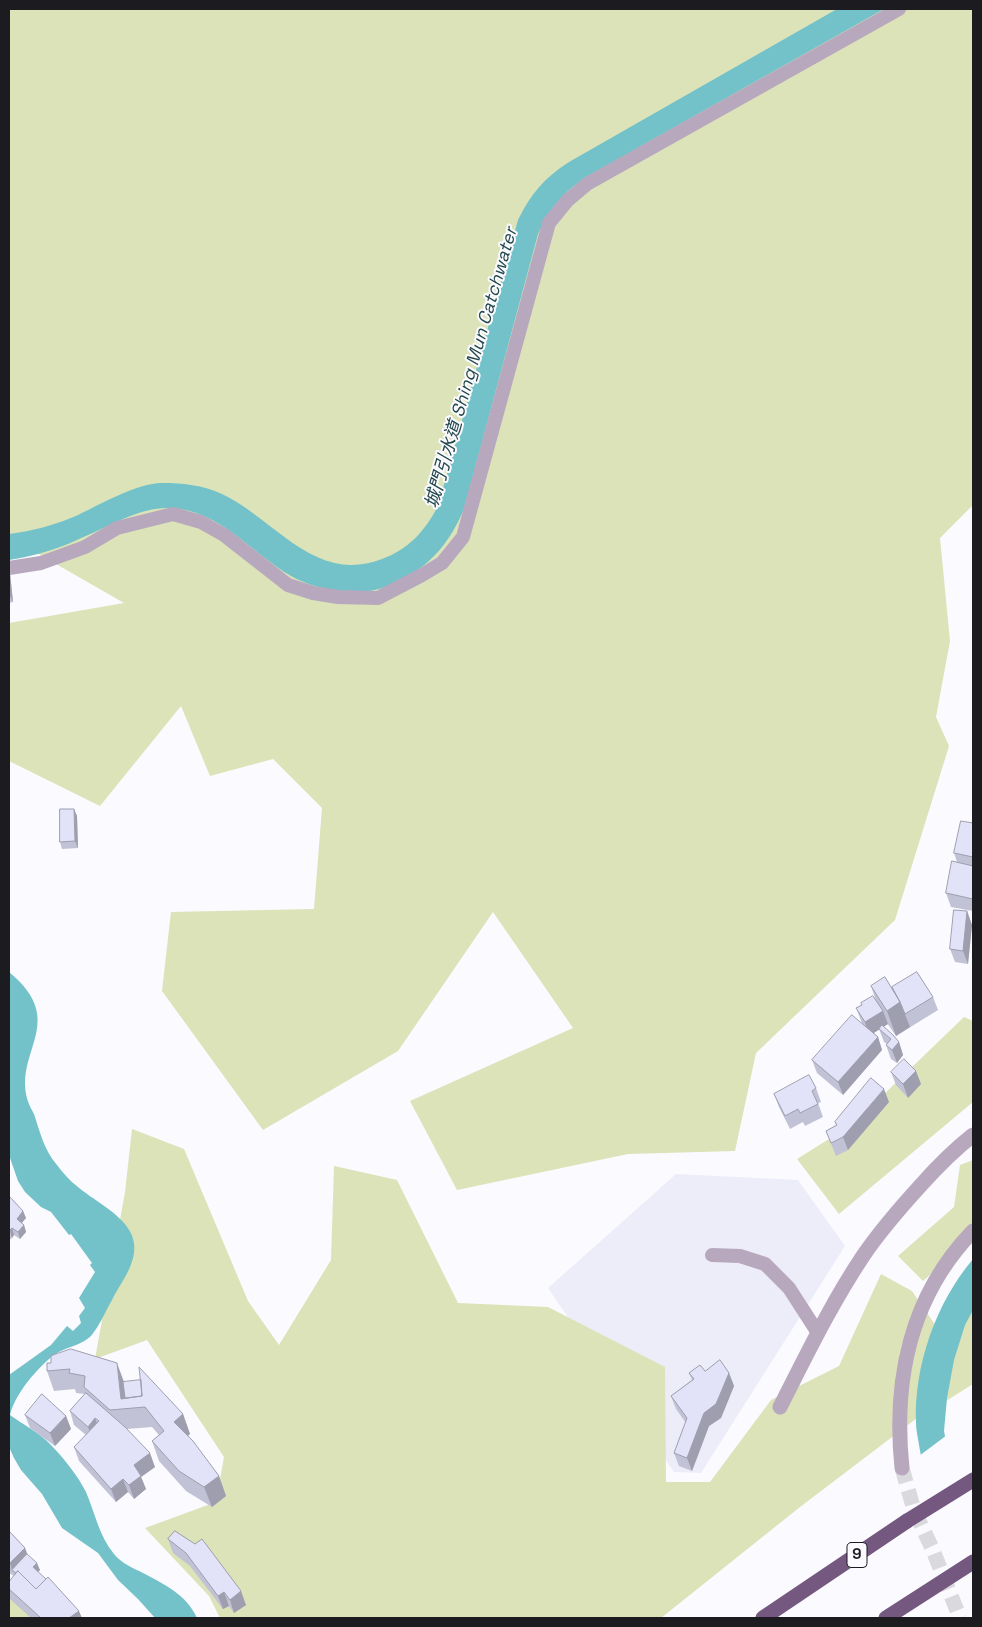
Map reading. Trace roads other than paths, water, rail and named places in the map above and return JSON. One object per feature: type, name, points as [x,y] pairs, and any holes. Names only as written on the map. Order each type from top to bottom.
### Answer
[{"type":"highway","name":"9","points":[[763,1618],[973,1480]]},
{"type":"highway","points":[[886,1618],[973,1562]]},
{"type":"street","points":[[780,1407],[818,1333],[863,1257],[892,1216],[936,1168],[973,1135]]},
{"type":"street","points":[[902,1468],[899,1441],[900,1395],[908,1348],[924,1303],[952,1256],[973,1231]]},
{"type":"lane","points":[[9,568],[41,563],[85,547],[117,528],[173,514],[201,522],[224,535],[288,585],[313,593],[338,597],[378,598],[422,575],[442,562],[463,537],[548,223],[567,201],[587,184],[899,9]]},
{"type":"lane","points":[[712,1255],[740,1256],[766,1264],[788,1288],[818,1333]]},
{"type":"water","points":[[837,9],[884,9],[588,176],[571,188],[558,201],[538,234],[464,509],[453,531],[440,550],[414,573],[388,586],[358,592],[316,586],[303,582],[276,567],[220,524],[204,516],[170,508],[159,508],[138,513],[59,547],[9,560],[9,534],[61,522],[130,490],[162,483],[192,485],[222,494],[241,505],[297,546],[316,556],[336,563],[358,565],[382,559],[400,550],[422,531],[438,506],[518,220],[539,187],[569,162]]},
{"type":"water","points":[[9,972],[27,990],[36,1007],[38,1023],[25,1086],[29,1104],[40,1134],[53,1159],[69,1180],[110,1210],[128,1229],[133,1240],[134,1252],[128,1271],[91,1336],[83,1342],[58,1352],[41,1367],[22,1390],[10,1415],[46,1440],[70,1467],[86,1492],[105,1540],[117,1557],[127,1565],[174,1591],[193,1610],[197,1618],[155,1618],[118,1580],[98,1553],[62,1528],[42,1494],[21,1470],[9,1447],[9,1375],[51,1345],[67,1326],[73,1331],[81,1323],[79,1316],[85,1308],[79,1298],[95,1272],[90,1265],[92,1263],[71,1234],[69,1235],[51,1212],[41,1207],[25,1192],[18,1181],[9,1155]]},
{"type":"water","points":[[973,1259],[973,1310],[965,1325],[954,1360],[947,1398],[944,1431],[954,1482],[928,1495],[916,1426],[916,1401],[923,1357],[938,1315],[948,1295]]},
{"type":"tunnel","points":[[902,1468],[914,1510],[932,1548],[960,1618]]},
{"type":"water label","name":"城門引水道 Shing Mun Catchwater","points":[[472,368]]}]
